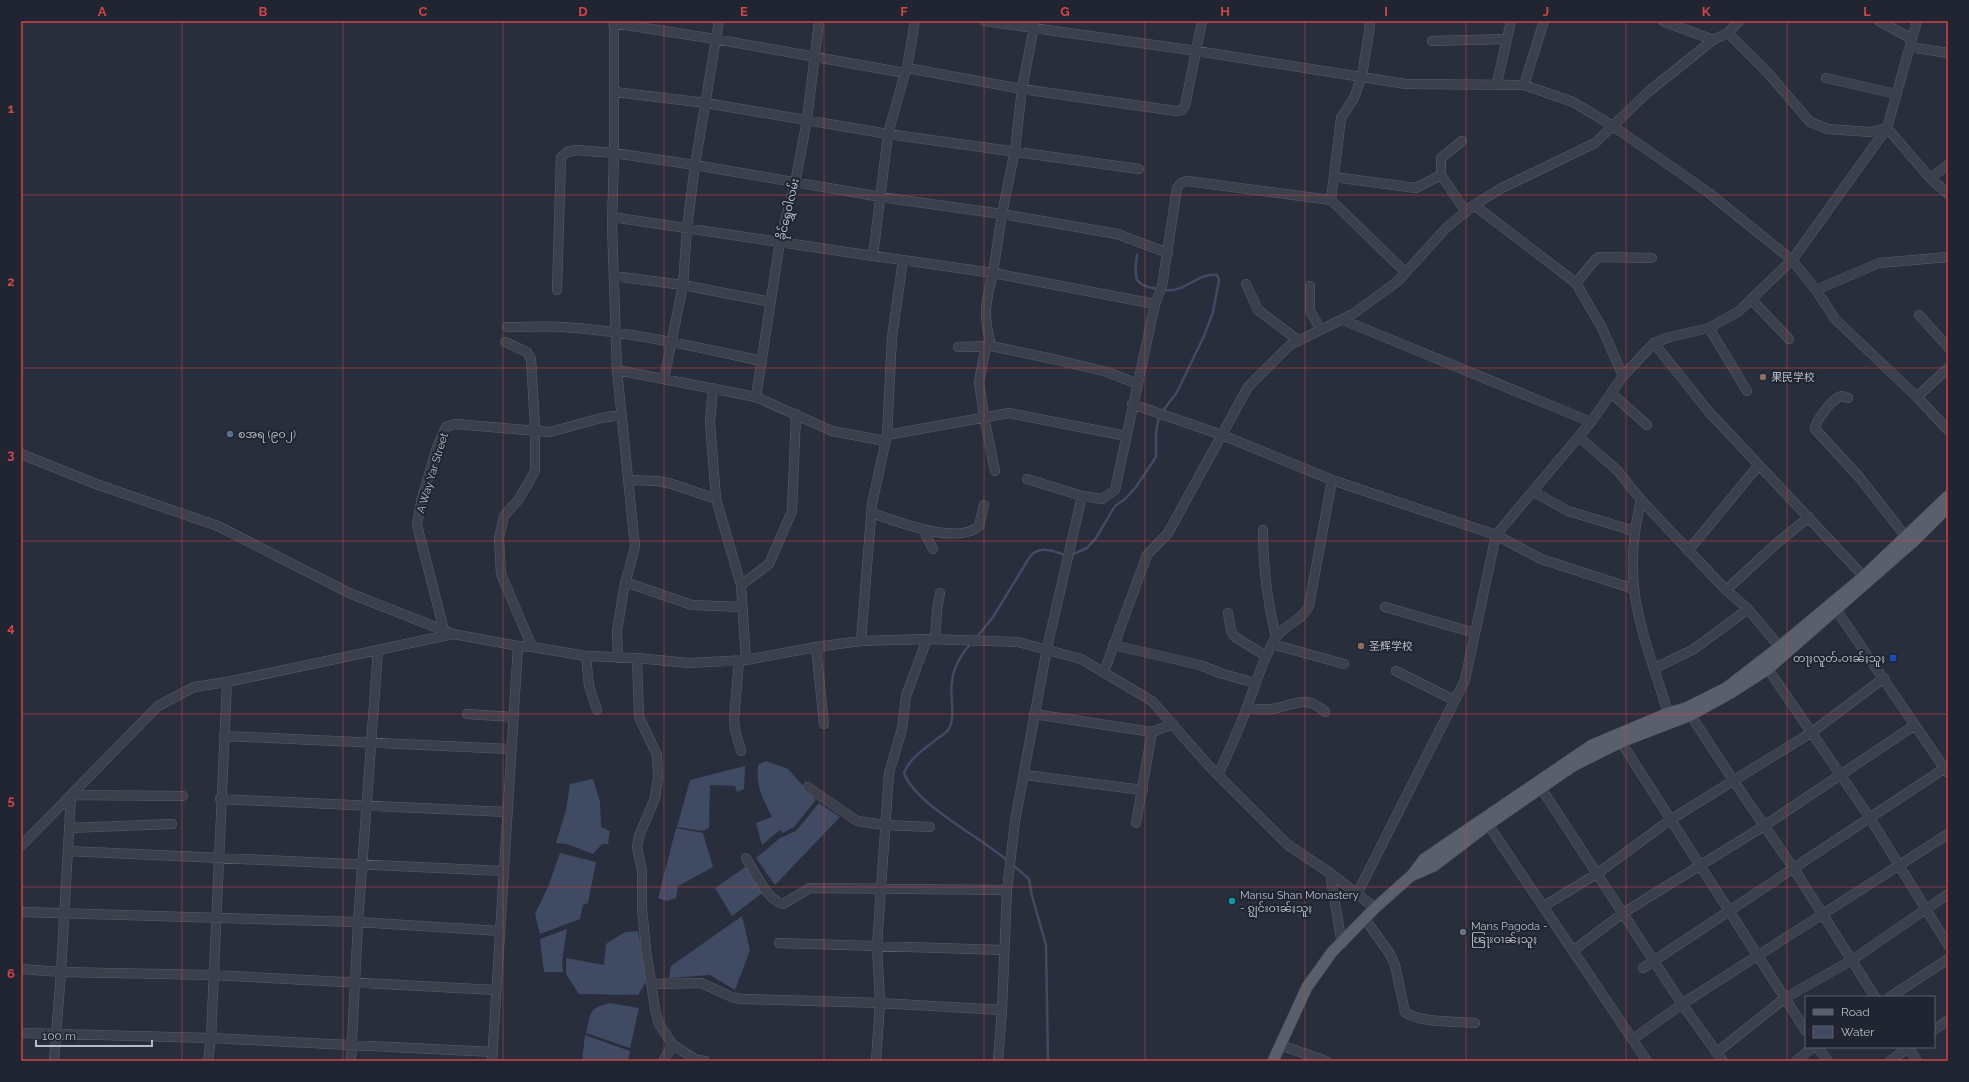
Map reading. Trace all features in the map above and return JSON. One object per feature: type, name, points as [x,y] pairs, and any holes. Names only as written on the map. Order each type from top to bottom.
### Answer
[{"type":"main road","points":[[1486,821],[1592,745],[1668,713],[1688,711],[1726,688],[1782,650],[1836,611],[1948,496]]},
{"type":"main road","points":[[1273,1061],[1307,987],[1332,952],[1342,944],[1375,908],[1412,875],[1424,859],[1541,788],[1573,766],[1688,711],[1729,694],[1768,669],[1782,650],[1866,579],[1914,541],[1948,507]]},
{"type":"main road","points":[[1279,1061],[1280,1047]]},
{"type":"street","points":[[664,379],[683,285],[687,228],[695,165],[719,21]]},
{"type":"street","name":"ခိုင်ရွှေဝါလမ်း","points":[[756,397],[780,242],[795,183],[807,120],[820,21]]},
{"type":"street","points":[[873,256],[888,134],[906,70],[914,21]]},
{"type":"street","points":[[984,21],[1035,25],[1406,84],[1524,84],[1573,102],[1612,126],[1709,193],[1792,260],[1816,290],[1835,319],[1917,397],[1948,430]]},
{"type":"street","points":[[618,658],[617,631],[625,582],[635,547],[617,370],[612,217],[615,92],[614,22],[815,58],[906,70],[1022,89],[1176,111],[1182,110],[1185,106],[1202,21]]},
{"type":"street","points":[[1331,200],[1341,118],[1354,98],[1362,76],[1370,26],[1368,21]]},
{"type":"street","points":[[1497,83],[1511,21]]},
{"type":"street","points":[[1524,84],[1544,21]]},
{"type":"street","points":[[1663,21],[1713,40]]},
{"type":"street","points":[[1104,672],[1147,555],[1168,533],[1248,386],[1290,345],[1343,320],[1398,281],[1446,228],[1474,205],[1502,188],[1595,142],[1648,92],[1713,40],[1728,33],[1739,21]]},
{"type":"street","points":[[1879,21],[1911,43],[1948,52]]},
{"type":"street","points":[[1357,894],[1465,680],[1496,535],[1534,492],[1591,422],[1623,376],[1654,343],[1670,337],[1709,328],[1739,310],[1792,260],[1887,128],[1918,21]]},
{"type":"street","points":[[995,471],[984,417],[979,382],[988,346],[985,305],[993,273],[1002,214],[1015,150],[1022,89],[1035,25]]},
{"type":"street","points":[[1728,33],[1768,73],[1810,122],[1828,130],[1870,132],[1887,128]]},
{"type":"street","points":[[1432,41],[1507,39]]},
{"type":"street","points":[[1826,78],[1896,94]]},
{"type":"street","points":[[615,92],[706,103],[888,134],[1015,150],[1139,169]]},
{"type":"street","points":[[1887,128],[1930,178],[1948,194]]},
{"type":"street","points":[[1462,141],[1441,158],[1441,175],[1466,212]]},
{"type":"street","points":[[557,290],[561,157],[568,152],[576,150],[614,153],[695,165],[881,198],[1002,214],[1117,234],[1168,253]]},
{"type":"street","points":[[1930,178],[1948,165]]},
{"type":"street","points":[[1334,177],[1416,188],[1441,175]]},
{"type":"street","points":[[1027,479],[1082,496],[1102,499],[1115,490],[1132,404],[1138,384],[1155,304],[1161,291],[1177,188],[1181,182],[1188,181],[1331,200],[1405,272]]},
{"type":"street","points":[[1474,205],[1576,283],[1602,328],[1623,376]]},
{"type":"street","points":[[612,217],[993,273],[1155,304]]},
{"type":"street","points":[[1576,283],[1599,257],[1652,258]]},
{"type":"street","points":[[1816,290],[1879,263],[1948,257]]},
{"type":"street","points":[[861,641],[872,513],[886,438],[892,337],[903,260]]},
{"type":"street","points":[[614,276],[683,285],[771,302]]},
{"type":"street","points":[[1246,284],[1258,310],[1298,341]]},
{"type":"street","points":[[1310,286],[1310,311],[1321,330]]},
{"type":"street","points":[[1751,299],[1789,339]]},
{"type":"street","points":[[1919,315],[1945,336],[1948,347]]},
{"type":"street","points":[[1343,320],[1591,422]]},
{"type":"street","points":[[507,327],[563,327],[616,334],[671,342],[762,361]]},
{"type":"street","points":[[1709,328],[1747,391]]},
{"type":"street","points":[[504,342],[527,352],[531,359],[535,430],[534,471],[519,499],[504,516],[499,538],[501,574],[532,647]]},
{"type":"street","points":[[1654,343],[1709,412],[1758,466],[1809,517],[1866,579]]},
{"type":"street","points":[[958,347],[988,346],[1106,372],[1138,384]]},
{"type":"street","points":[[1917,397],[1948,368]]},
{"type":"street","points":[[617,370],[756,397],[832,430],[886,438],[1009,413],[1126,436]]},
{"type":"street","points":[[713,388],[710,422],[716,499],[741,585],[742,660],[734,719],[735,730],[741,751]]},
{"type":"street","points":[[1611,393],[1647,425]]},
{"type":"street","points":[[1848,398],[1842,396],[1836,398],[1819,418],[1816,429],[1860,478],[1906,538]]},
{"type":"street","points":[[1132,404],[1222,436],[1332,480],[1496,535],[1541,559],[1634,588]]},
{"type":"street","points":[[741,585],[769,564],[792,511],[796,414]]},
{"type":"street","points":[[535,430],[550,432],[601,418],[622,415]]},
{"type":"street","name":"A Way Yar Street","points":[[444,630],[417,525],[421,502],[438,447],[446,427],[455,424],[535,430]]},
{"type":"street","points":[[1579,437],[1617,470],[1641,500],[1688,551],[1726,590],[1748,609],[1782,650]]},
{"type":"street","points":[[21,454],[96,484],[218,526],[349,593],[453,634],[518,646],[586,656],[637,658],[689,663],[742,660],[861,641],[931,639],[1018,642],[1047,648],[1081,659],[1152,700],[1218,775],[1288,845],[1330,873],[1375,908]]},
{"type":"street","points":[[1688,551],[1758,466]]},
{"type":"street","points":[[628,480],[658,481],[672,484],[716,499]]},
{"type":"street","points":[[1218,775],[1247,708],[1266,656],[1274,640],[1287,625],[1301,617],[1309,606],[1332,480]]},
{"type":"street","points":[[1534,492],[1568,511],[1634,532]]},
{"type":"street","points":[[998,1061],[1010,858],[1034,714],[1047,648],[1082,496]]},
{"type":"street","points":[[1641,500],[1634,532],[1634,588],[1647,646],[1668,713]]},
{"type":"street","points":[[872,513],[924,531],[959,533],[976,529],[980,526],[984,505]]},
{"type":"street","points":[[1726,590],[1776,544],[1809,517]]},
{"type":"street","points":[[1263,530],[1263,564],[1274,640]]},
{"type":"street","points":[[924,531],[933,549]]},
{"type":"street","points":[[625,582],[692,605],[742,607]]},
{"type":"street","points":[[876,1061],[880,1003],[877,946],[889,773],[902,729],[906,696],[931,639],[940,593]]},
{"type":"street","points":[[1385,607],[1475,633]]},
{"type":"street","points":[[1654,668],[1694,649],[1748,609]]},
{"type":"street","points":[[1643,968],[1729,910],[1946,770],[1884,678],[1836,611]]},
{"type":"street","points":[[1228,613],[1231,631],[1235,637],[1266,656]]},
{"type":"street","points":[[21,846],[158,706],[194,688],[453,634]]},
{"type":"street","points":[[1274,640],[1344,664]]},
{"type":"street","points":[[1113,645],[1200,665],[1220,673],[1255,683]]},
{"type":"street","points":[[21,1033],[211,1038],[352,1045],[493,1056],[518,646]]},
{"type":"street","points":[[816,647],[824,724]]},
{"type":"street","points":[[351,1061],[358,922],[378,650]]},
{"type":"street","points":[[586,656],[589,686],[597,710]]},
{"type":"street","points":[[637,658],[639,717],[657,756],[658,777],[655,798],[639,836],[638,846],[642,871],[642,909],[646,950],[659,1024],[672,1044],[697,1060],[705,1061]]},
{"type":"street","points":[[1768,669],[1870,818],[1948,945]]},
{"type":"street","points":[[1396,671],[1454,700]]},
{"type":"street","points":[[1544,906],[1598,873],[1670,820],[1812,732],[1884,678]]},
{"type":"street","points":[[208,1061],[211,1038],[220,799],[227,682]]},
{"type":"street","points":[[1247,708],[1267,710],[1304,702],[1316,704],[1325,712]]},
{"type":"street","points":[[1688,711],[1794,869],[1874,996]]},
{"type":"street","points":[[467,714],[513,717]]},
{"type":"street","points":[[1034,714],[1152,732],[1172,724]]},
{"type":"street","points":[[1574,950],[1623,913],[1764,826],[1915,725]]},
{"type":"street","points":[[1136,823],[1152,732]]},
{"type":"street","points":[[224,736],[511,749]]},
{"type":"street","points":[[1621,742],[1805,1028]]},
{"type":"street","points":[[1025,775],[1143,790]]},
{"type":"street","points":[[808,787],[857,821],[886,825],[930,826]]},
{"type":"street","points":[[1541,788],[1598,873],[1682,1004],[1723,1061]]},
{"type":"street","points":[[71,795],[183,796]]},
{"type":"street","points":[[54,1061],[61,972],[71,795]]},
{"type":"street","points":[[220,799],[507,812]]},
{"type":"street","points":[[1486,821],[1574,950],[1647,1061]]},
{"type":"street","points":[[69,828],[172,824]]},
{"type":"street","points":[[1633,1038],[1682,1004],[1948,834]]},
{"type":"street","points":[[68,851],[362,863],[504,871]]},
{"type":"street","points":[[746,858],[769,895],[778,904],[789,902],[810,888],[1007,890]]},
{"type":"street","points":[[1330,873],[1342,944]]},
{"type":"street","points":[[1716,1053],[1785,998],[1852,960],[1948,894]]},
{"type":"street","points":[[21,912],[358,922],[500,931]]},
{"type":"street","points":[[1365,919],[1390,954],[1395,965],[1405,1012],[1410,1016],[1475,1023]]},
{"type":"street","points":[[779,943],[1004,950]]},
{"type":"street","points":[[1892,996],[1948,959]]},
{"type":"street","points":[[21,969],[61,972],[213,975],[496,990]]},
{"type":"street","points":[[652,984],[701,983],[734,998],[742,999],[880,1003],[1002,1010]]},
{"type":"street","points":[[1935,1029],[1948,1020]]},
{"type":"street","points":[[663,1061],[672,1044]]},
{"type":"street","points":[[1280,1047],[1326,1061]]},
{"type":"street","points":[[1796,1061],[1812,1048]]},
{"type":"street","points":[[1818,1048],[1828,1061]]},
{"type":"street","points":[[1890,1061],[1907,1048]]},
{"type":"street","points":[[1909,1048],[1917,1061]]},
{"type":"water","points":[[766,761],[788,769],[816,800],[794,827],[782,833],[780,830],[762,845],[756,823],[772,817],[763,798],[758,780],[758,765]]},
{"type":"water","points":[[745,766],[744,789],[737,792],[735,786],[710,785],[709,828],[702,831],[677,827],[690,780]]},
{"type":"water","points":[[593,779],[600,802],[601,827],[610,831],[608,844],[602,844],[593,854],[567,844],[556,843],[566,810],[570,784]]},
{"type":"water","points":[[819,803],[840,817],[775,885],[756,858],[780,838],[796,831]]},
{"type":"water","points":[[676,828],[703,833],[713,867],[678,886],[676,898],[667,901],[658,898]]},
{"type":"water","points":[[560,853],[596,862],[588,903],[583,905],[580,919],[540,934],[535,914],[548,887]]},
{"type":"water","points":[[747,866],[765,891],[732,916],[715,888]]},
{"type":"water","points":[[742,916],[750,950],[735,990],[710,975],[669,978],[671,966]]},
{"type":"water","points":[[567,929],[562,961],[563,972],[544,972],[540,939]]},
{"type":"water","points":[[638,931],[647,980],[638,995],[579,994],[566,974],[566,958],[604,965],[606,944],[625,932]]},
{"type":"water","points":[[610,1003],[639,1008],[630,1048],[586,1033],[590,1016],[594,1009]]},
{"type":"water","points":[[585,1035],[630,1051],[628,1061],[582,1061]]},
{"type":"waterway","points":[[1137,255],[1137,279],[1144,286],[1158,289]]},
{"type":"waterway","points":[[976,638],[993,617],[1031,555],[1040,550],[1049,550],[1069,556],[1087,548],[1096,538],[1115,506],[1125,499],[1136,487],[1156,457],[1156,433],[1159,416],[1177,392],[1204,336],[1213,312],[1219,280],[1217,275],[1204,276],[1185,286],[1171,290],[1163,290]]},
{"type":"waterway","points":[[971,643],[958,661],[954,670],[951,687],[951,725],[945,733],[910,762],[904,773],[910,785],[934,808],[1008,861]]},
{"type":"waterway","points":[[1013,865],[1029,879],[1032,896],[1046,945],[1048,1061]]},
{"type":"place","name":"果民学校","points":[[1763,377]]},
{"type":"place","name":"စအရ (၉၀၂)","points":[[230,434]]},
{"type":"place","name":"圣辉学校","points":[[1361,646]]},
{"type":"place","name":"တႃႈလူတ်ႉဝၢၼ်ႈသူႈ","points":[[1893,658]]},
{"type":"place","name":"Mansu Shan Monastery - ၵျွင်းဝၢၼ်ႈသူႈ","points":[[1232,901]]},
{"type":"place","name":"Mans Pagoda - ၽြႃးဝၢၼ်ႈသူႈ","points":[[1463,932]]}]
